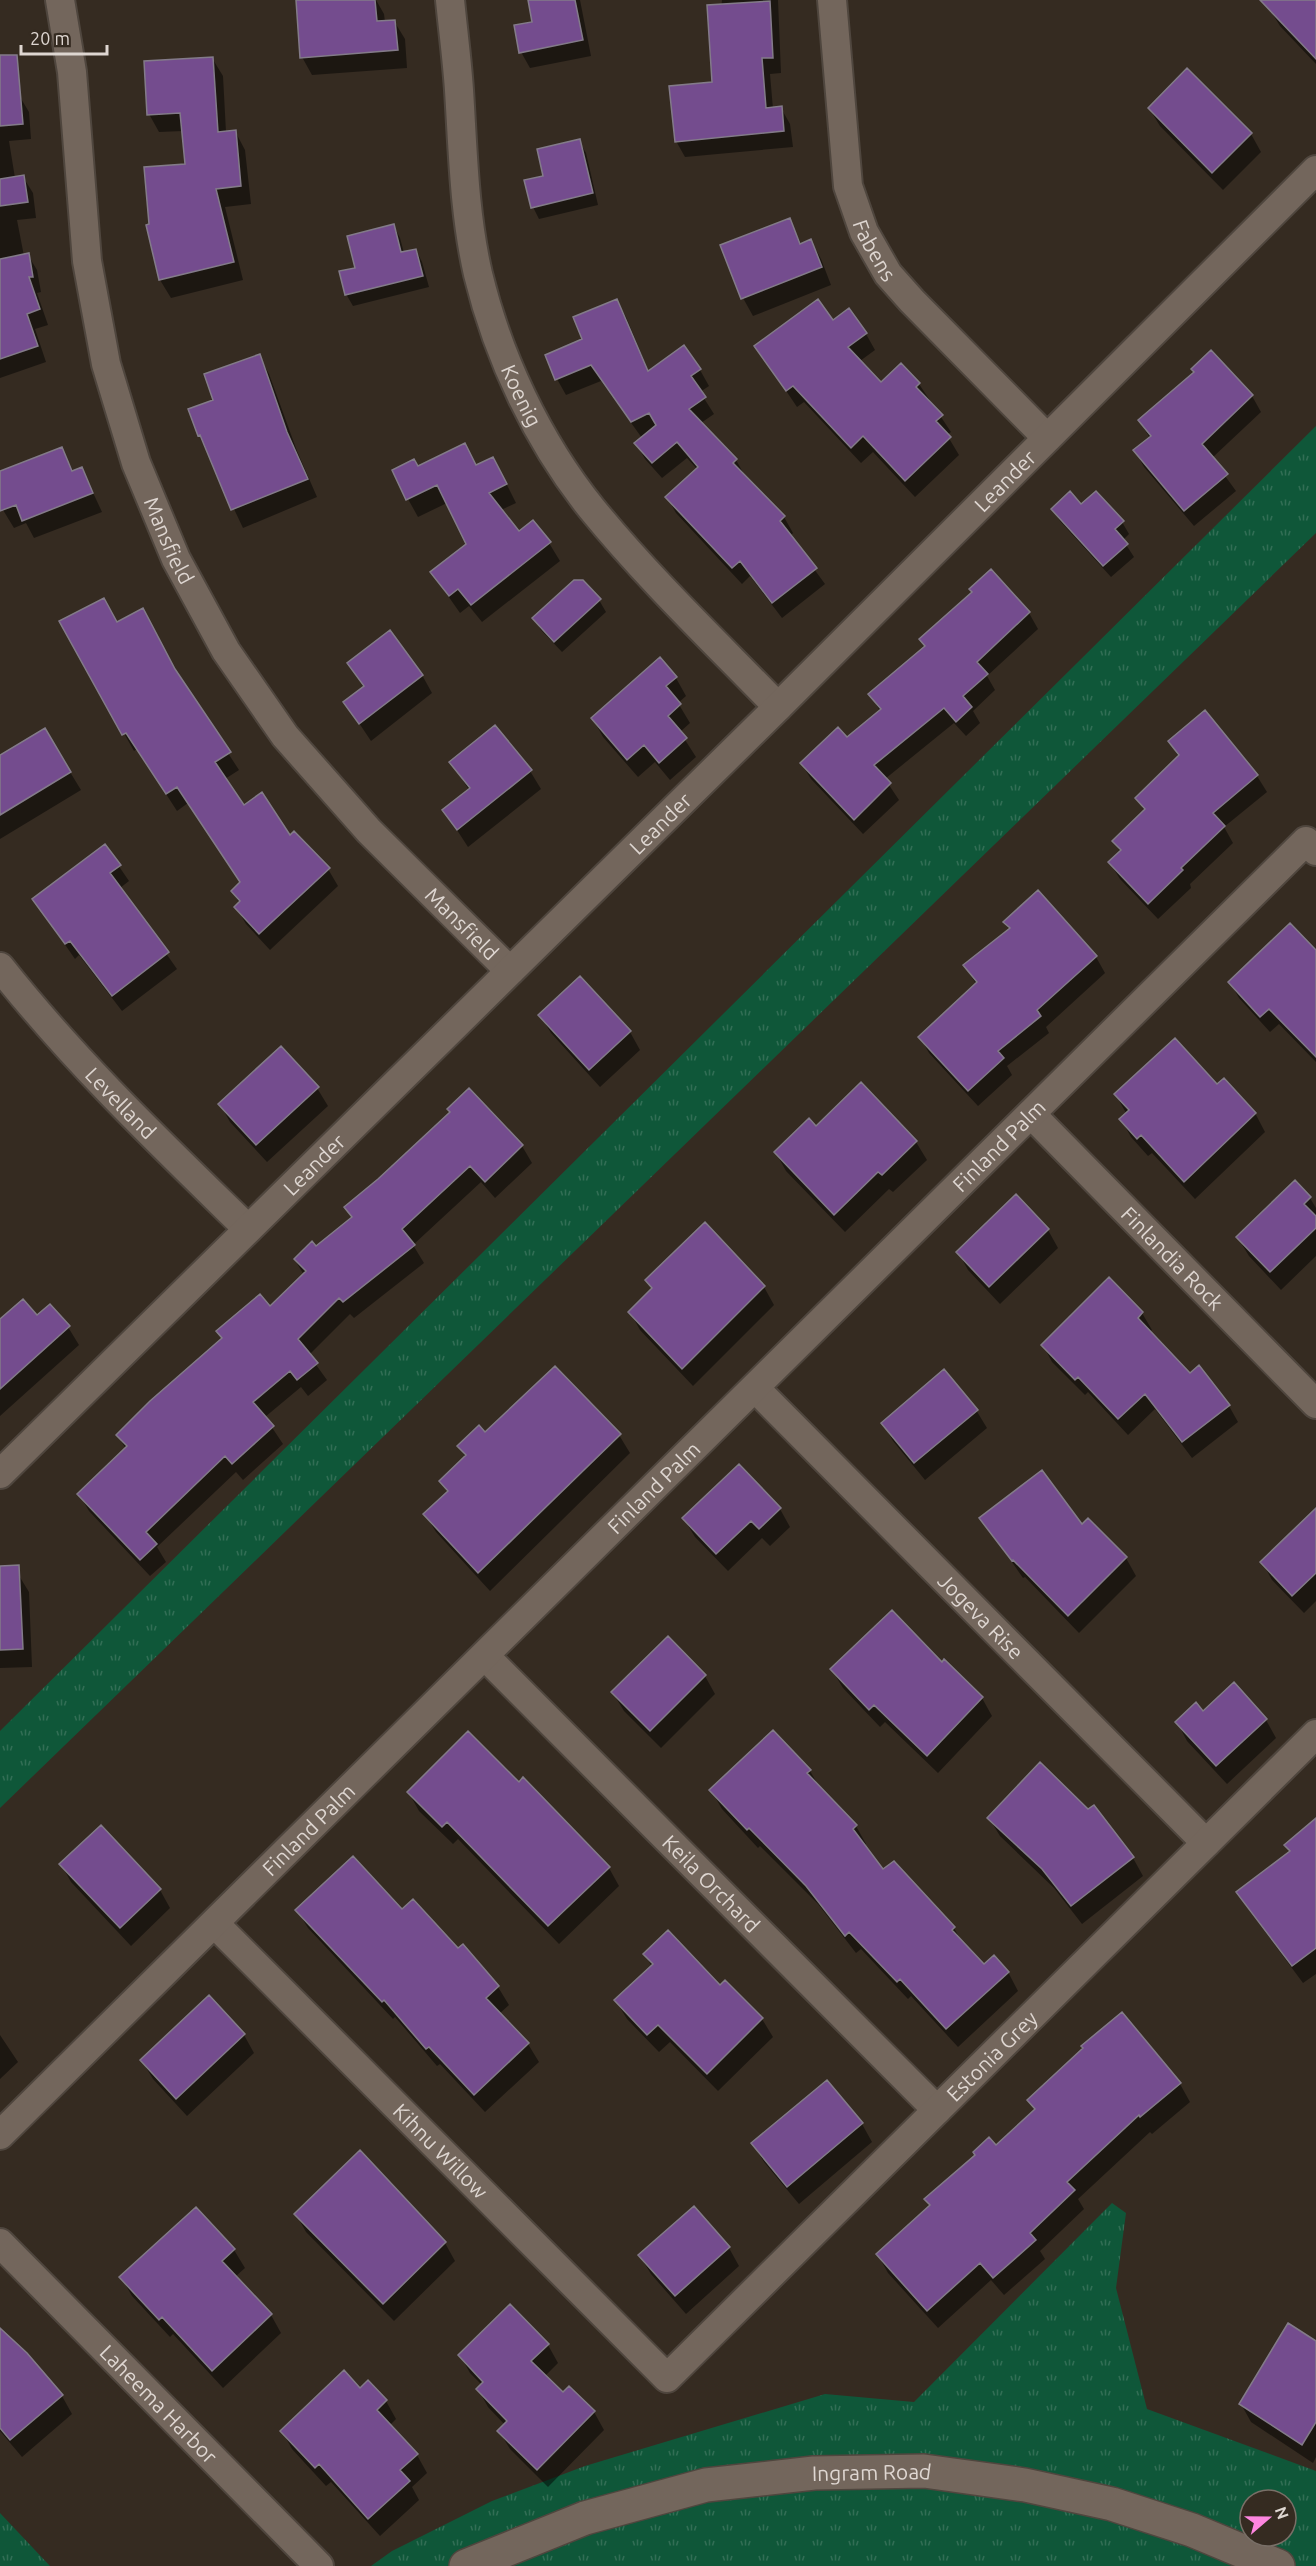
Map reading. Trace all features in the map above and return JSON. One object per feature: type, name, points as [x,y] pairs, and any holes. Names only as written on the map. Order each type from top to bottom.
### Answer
[{"type":"street","name":"Mansfield","points":[[60,0],[72,72],[87,261],[106,364],[136,463],[176,559],[226,651],[285,736],[369,831],[510,971]]},
{"type":"street","name":"Koenig","points":[[450,0],[459,89],[466,211],[478,275],[491,316],[523,397],[554,454],[591,508],[641,566],[778,707]]},
{"type":"street","name":"Fabens","points":[[832,0],[849,186],[864,232],[888,274],[912,302],[1047,438]]},
{"type":"street","name":"Leander","points":[[0,1474],[778,707],[1316,170]]},
{"type":"street","name":"Finland Palm","points":[[0,2135],[1031,1114],[1311,846]]},
{"type":"street","name":"Levelland","points":[[0,968],[37,1015],[128,1112],[248,1229]]},
{"type":"street","name":"Finlandia Rock","points":[[1031,1114],[1316,1404]]},
{"type":"street","name":"Jogeva Rise","points":[[755,1388],[1206,1843]]},
{"type":"street","name":"Keila Orchard","points":[[485,1656],[937,2110]]},
{"type":"street","name":"Estonia Grey","points":[[667,2378],[1316,1734]]},
{"type":"street","name":"Kihnu Willow","points":[[215,1924],[667,2378]]},
{"type":"street","name":"Laheema Harbor","points":[[0,2243],[319,2566]]},
{"type":"street","name":"Ingram Road","points":[[466,2566],[585,2518],[706,2486],[814,2473],[924,2471],[1025,2485],[1112,2504],[1192,2530],[1278,2566]]},
{"type":"green space","points":[[1316,426],[1316,533],[0,1808],[0,1731]]},
{"type":"green space","points":[[1112,2203],[1126,2213],[1116,2288],[1147,2409],[1316,2471],[1316,2566],[371,2566],[392,2551],[492,2501],[585,2466],[825,2394],[914,2402]]},
{"type":"green space","points":[[0,2513],[50,2566],[0,2566]]},
{"type":"building","points":[[296,0],[375,0],[377,21],[395,20],[398,50],[300,58]]},
{"type":"building","points":[[528,0],[575,0],[583,40],[519,53],[514,25],[532,22]]},
{"type":"building","points":[[1260,0],[1316,0],[1316,59]]},
{"type":"building","points":[[770,1],[773,58],[762,58],[766,108],[782,106],[784,131],[675,142],[669,86],[712,82],[707,5]]},
{"type":"building","points":[[0,55],[17,55],[23,124],[0,126]]},
{"type":"building","points":[[213,57],[218,132],[236,130],[241,186],[216,189],[234,262],[159,280],[146,225],[149,224],[144,167],[185,164],[180,113],[147,115],[144,61]]},
{"type":"building","points":[[1187,68],[1252,133],[1212,173],[1148,108]]},
{"type":"building","points":[[580,139],[593,193],[531,208],[524,180],[543,176],[537,149]]},
{"type":"building","points":[[24,175],[28,202],[0,206],[0,179]]},
{"type":"building","points":[[790,218],[800,244],[811,239],[822,267],[741,299],[720,245]]},
{"type":"building","points":[[394,224],[401,252],[416,249],[423,276],[345,295],[339,271],[355,268],[347,236]]},
{"type":"building","points":[[29,253],[33,277],[29,277],[40,309],[27,314],[38,346],[0,359],[0,259]]},
{"type":"building","points":[[617,299],[648,371],[684,345],[701,369],[691,376],[706,397],[689,409],[737,459],[733,463],[785,516],[780,521],[817,568],[772,603],[740,561],[732,568],[665,497],[698,467],[677,442],[652,463],[634,443],[656,425],[649,413],[631,422],[591,365],[555,380],[545,355],[582,339],[573,317]]},
{"type":"building","points":[[818,299],[833,320],[849,308],[867,333],[848,347],[881,382],[901,363],[920,383],[916,387],[943,415],[936,421],[951,437],[905,481],[863,436],[851,448],[793,386],[786,391],[754,346]]},
{"type":"building","points":[[1211,350],[1253,395],[1202,444],[1228,474],[1184,511],[1133,450],[1151,436],[1138,420],[1194,372],[1191,369]]},
{"type":"building","points":[[260,354],[287,432],[308,479],[231,510],[188,409],[213,400],[204,374]]},
{"type":"building","points":[[465,443],[476,465],[493,457],[507,484],[489,493],[519,531],[533,520],[551,542],[471,605],[458,589],[449,596],[430,572],[466,544],[437,485],[406,500],[392,470],[414,459],[418,466]]},
{"type":"building","points":[[62,447],[72,471],[82,467],[93,493],[22,521],[16,505],[0,511],[0,471]]},
{"type":"building","points":[[1070,491],[1081,504],[1096,491],[1124,521],[1115,529],[1128,544],[1103,566],[1051,509]]},
{"type":"building","points":[[991,569],[1030,612],[977,662],[988,674],[963,696],[972,707],[956,722],[944,708],[874,765],[891,783],[854,820],[800,763],[838,727],[847,737],[881,709],[868,694],[925,646],[919,639],[972,592],[969,589]]},
{"type":"building","points":[[574,580],[583,580],[601,599],[554,642],[532,618]]},
{"type":"building","points":[[104,598],[117,622],[143,608],[175,669],[231,752],[215,762],[244,805],[262,792],[290,835],[294,831],[330,868],[259,934],[234,907],[240,901],[231,891],[240,882],[177,787],[166,794],[126,733],[122,735],[59,621]]},
{"type":"building","points":[[390,630],[423,675],[359,724],[343,702],[364,686],[347,663]]},
{"type":"building","points":[[660,657],[677,677],[666,686],[681,704],[668,716],[687,738],[659,763],[644,745],[627,760],[591,718]]},
{"type":"building","points":[[1205,710],[1258,775],[1213,813],[1225,826],[1181,868],[1183,870],[1148,904],[1108,862],[1121,850],[1112,841],[1145,809],[1135,798],[1179,755],[1168,741]]},
{"type":"building","points":[[495,725],[532,770],[457,830],[442,810],[470,788],[449,762]]},
{"type":"building","points":[[45,728],[71,772],[0,815],[0,755]]},
{"type":"building","points":[[105,844],[121,865],[110,873],[169,952],[112,996],[70,941],[65,944],[32,899]]},
{"type":"building","points":[[1038,890],[1097,956],[1037,1010],[1041,1016],[998,1051],[1004,1058],[968,1091],[918,1037],[977,982],[963,965],[1010,928],[1003,922]]},
{"type":"building","points":[[1290,923],[1316,950],[1316,1057],[1269,1009],[1260,1017],[1228,982]]},
{"type":"building","points":[[580,976],[631,1031],[589,1070],[538,1015]]},
{"type":"building","points":[[1175,1038],[1217,1084],[1224,1078],[1256,1113],[1184,1182],[1141,1135],[1137,1139],[1119,1119],[1129,1110],[1114,1094]]},
{"type":"building","points":[[281,1046],[319,1087],[256,1145],[218,1104]]},
{"type":"building","points":[[861,1082],[917,1141],[882,1175],[878,1172],[834,1215],[774,1152],[809,1118],[816,1126]]},
{"type":"building","points":[[469,1088],[523,1145],[485,1182],[470,1166],[402,1229],[415,1245],[343,1302],[339,1298],[298,1339],[318,1363],[297,1380],[290,1371],[253,1402],[274,1426],[232,1464],[225,1456],[146,1532],[157,1544],[140,1560],[77,1494],[127,1446],[116,1435],[150,1401],[222,1338],[216,1331],[260,1294],[270,1306],[306,1271],[294,1259],[312,1241],[316,1246],[352,1217],[344,1207],[378,1179],[450,1112],[447,1109]]},
{"type":"building","points":[[1295,1180],[1311,1197],[1304,1204],[1316,1216],[1316,1228],[1270,1272],[1236,1237]]},
{"type":"building","points":[[1016,1194],[1049,1229],[989,1287],[956,1252]]},
{"type":"building","points":[[705,1222],[765,1286],[682,1369],[628,1312],[652,1288],[645,1280]]},
{"type":"building","points":[[1109,1277],[1143,1312],[1138,1318],[1190,1373],[1199,1365],[1230,1405],[1182,1442],[1145,1394],[1118,1419],[1078,1377],[1075,1380],[1041,1345]]},
{"type":"building","points":[[23,1299],[37,1315],[50,1304],[70,1326],[0,1389],[0,1319]]},
{"type":"building","points":[[555,1366],[621,1434],[478,1573],[423,1514],[448,1491],[439,1481],[466,1455],[457,1446],[479,1425],[485,1432]]},
{"type":"building","points":[[944,1369],[978,1410],[914,1463],[881,1423]]},
{"type":"building","points":[[739,1464],[781,1508],[759,1529],[751,1521],[716,1554],[682,1518]]},
{"type":"building","points":[[1042,1470],[1082,1524],[1088,1518],[1127,1557],[1068,1616],[1012,1561],[979,1518]]},
{"type":"building","points":[[1316,1508],[1316,1573],[1292,1596],[1260,1562]]},
{"type":"building","points":[[19,1565],[23,1649],[0,1650],[0,1566]]},
{"type":"building","points":[[892,1610],[942,1662],[944,1659],[983,1697],[927,1756],[874,1705],[869,1710],[830,1669]]},
{"type":"building","points":[[668,1636],[706,1675],[650,1731],[611,1692]]},
{"type":"building","points":[[1234,1682],[1267,1719],[1216,1766],[1175,1722],[1196,1702],[1203,1711]]},
{"type":"building","points":[[773,1730],[811,1770],[807,1773],[857,1825],[853,1829],[883,1869],[894,1861],[955,1927],[952,1930],[984,1964],[994,1955],[1009,1972],[946,2029],[900,1979],[897,1982],[849,1932],[845,1936],[806,1886],[709,1790]]},
{"type":"building","points":[[468,1731],[519,1782],[523,1777],[610,1867],[548,1926],[447,1822],[442,1827],[407,1792]]},
{"type":"building","points":[[1040,1762],[1088,1809],[1094,1805],[1134,1857],[1071,1906],[1042,1869],[987,1818]]},
{"type":"building","points":[[1316,1818],[1316,1948],[1292,1966],[1236,1892],[1290,1851],[1284,1845]]},
{"type":"building","points":[[101,1825],[161,1889],[120,1928],[59,1864]]},
{"type":"building","points":[[353,1856],[402,1909],[413,1899],[458,1948],[463,1944],[499,1986],[486,1998],[529,2043],[474,2095],[429,2047],[426,2049],[384,2000],[382,2002],[295,1910]]},
{"type":"building","points":[[668,1930],[720,1985],[725,1980],[763,2018],[707,2074],[658,2025],[647,2035],[614,2000],[653,1964],[643,1954]]},
{"type":"building","points":[[209,1995],[245,2034],[176,2099],[140,2060]]},
{"type":"building","points":[[1122,2012],[1181,2083],[1140,2117],[1139,2115],[1067,2182],[1075,2190],[1030,2233],[1036,2240],[993,2278],[980,2263],[927,2311],[876,2254],[930,2205],[924,2199],[975,2155],[973,2152],[989,2137],[996,2145],[1035,2109],[1027,2100],[1083,2048],[1081,2046]]},
{"type":"building","points":[[827,2080],[863,2123],[787,2187],[751,2143]]},
{"type":"building","points":[[360,2150],[446,2242],[383,2304],[294,2214]]},
{"type":"building","points":[[694,2206],[730,2247],[675,2296],[638,2255]]},
{"type":"building","points":[[196,2207],[235,2249],[222,2261],[272,2314],[212,2371],[162,2317],[159,2320],[119,2277]]},
{"type":"building","points":[[510,2304],[549,2344],[531,2361],[563,2392],[569,2386],[595,2411],[537,2470],[497,2431],[507,2421],[476,2389],[483,2382],[458,2355]]},
{"type":"building","points":[[1288,2323],[1316,2341],[1316,2422],[1302,2445],[1239,2404]]},
{"type":"building","points":[[0,2328],[27,2353],[63,2395],[10,2440],[0,2428]]},
{"type":"building","points":[[344,2370],[360,2388],[368,2380],[387,2400],[377,2410],[418,2454],[400,2470],[410,2481],[368,2519],[319,2464],[315,2468],[280,2431]]}]
